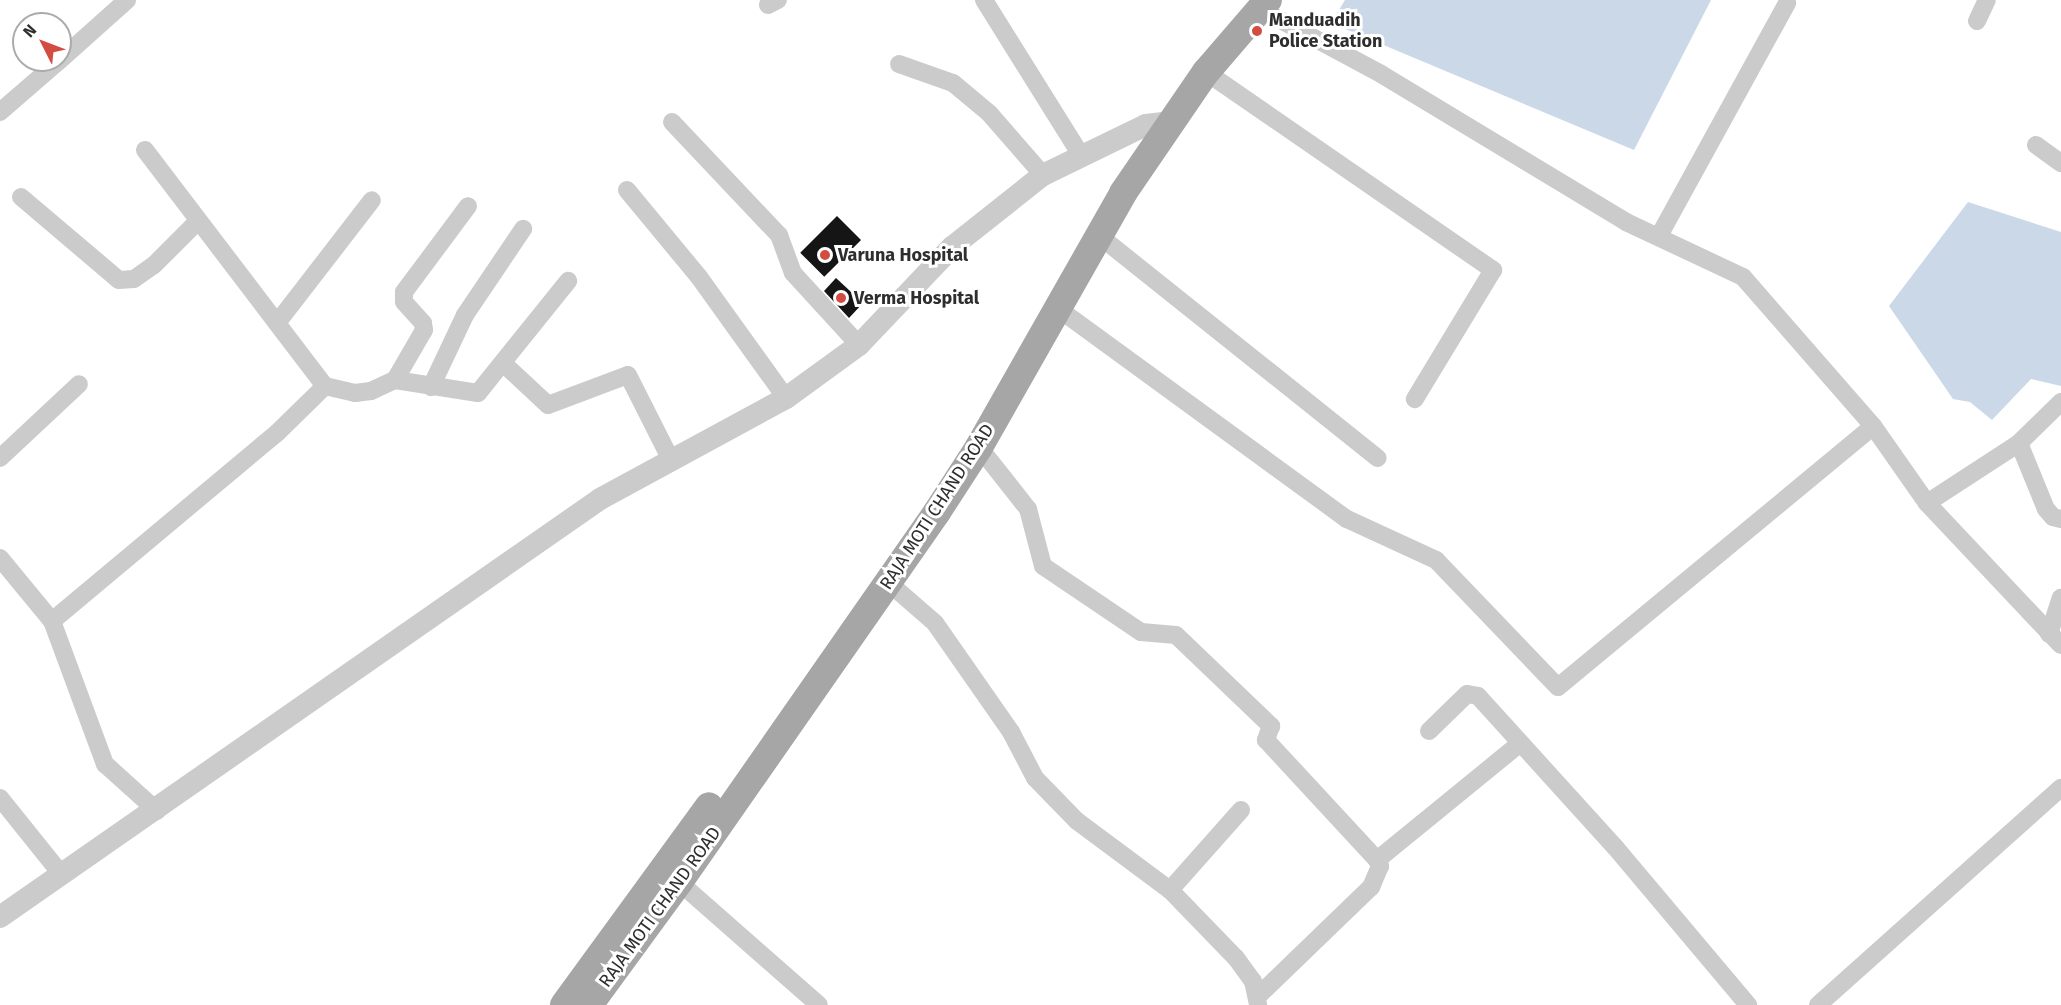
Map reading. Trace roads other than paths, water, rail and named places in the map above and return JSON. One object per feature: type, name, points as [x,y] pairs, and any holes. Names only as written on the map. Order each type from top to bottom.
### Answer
[{"type":"main road","name":"RAJA MOTI CHAND ROAD","points":[[589,1005],[679,882],[889,583],[979,447],[1159,124],[1206,72],[1257,3]]},
{"type":"main road","points":[[564,1005],[745,757],[927,492],[1159,124],[1257,3]]},
{"type":"street","points":[[72,49],[127,0]]},
{"type":"street","points":[[984,0],[1081,155]]},
{"type":"street","points":[[1977,21],[1987,0]]},
{"type":"street","points":[[1257,3],[1382,74],[1626,222],[1743,277],[1873,426],[1927,504],[2055,639]]},
{"type":"street","points":[[1659,236],[1787,3]]},
{"type":"street","points":[[899,64],[953,83],[989,113],[1043,174]]},
{"type":"street","points":[[0,112],[46,72]]},
{"type":"street","points":[[1206,72],[1493,270],[1415,399]]},
{"type":"street","points":[[672,123],[780,235],[794,273],[859,345]]},
{"type":"street","points":[[0,917],[157,811],[600,499],[786,398],[859,345],[952,247],[1043,174],[1081,155],[1159,124]]},
{"type":"street","points":[[2036,145],[2061,163]]},
{"type":"street","points":[[145,150],[325,386],[355,393],[371,391],[394,380],[424,330],[423,323],[404,302],[404,292],[468,206]]},
{"type":"street","points":[[627,190],[699,277],[786,398]]},
{"type":"street","points":[[21,197],[119,280],[134,279],[154,265],[198,220]]},
{"type":"street","points":[[277,323],[372,200]]},
{"type":"street","points":[[431,387],[465,315],[522,229]]},
{"type":"street","points":[[1097,234],[1378,458]]},
{"type":"street","points":[[394,380],[478,393],[504,364],[568,281]]},
{"type":"street","points":[[1056,307],[1347,519],[1436,560],[1558,687],[1873,426]]},
{"type":"street","points":[[504,364],[548,405],[628,375],[671,460]]},
{"type":"street","points":[[0,458],[79,384]]},
{"type":"street","points":[[52,621],[277,434],[325,386]]},
{"type":"street","points":[[1927,504],[2019,443],[2061,402]]},
{"type":"street","points":[[2019,443],[2046,509],[2053,518],[2061,519]]},
{"type":"street","points":[[889,583],[935,623],[1011,732],[1035,778],[1077,821],[1170,890],[1236,958],[1258,1000],[1371,887],[1380,866],[1377,860],[1266,740],[1271,726],[1176,635],[1141,632],[1043,566],[1028,509],[979,447]]},
{"type":"street","points":[[0,558],[52,621],[105,764],[157,811]]},
{"type":"street","points":[[2055,639],[2061,598]]},
{"type":"street","points":[[1429,731],[1472,693],[1615,847],[1748,1005]]},
{"type":"street","points":[[1377,860],[1519,744]]},
{"type":"street","points":[[1818,1005],[2061,788]]},
{"type":"street","points":[[0,798],[62,875]]},
{"type":"street","points":[[1170,890],[1241,810]]},
{"type":"street","points":[[679,882],[819,1005]]},
{"type":"water","points":[[1345,0],[1711,0],[1634,150],[1331,23]]},
{"type":"water","points":[[1968,202],[2061,232],[2061,386],[2031,379],[1992,420],[1970,402],[1953,399],[1889,306]]},
{"type":"place","name":"Manduadih Police Station","points":[[1257,31]]},
{"type":"place","name":"Varuna Hospital","points":[[825,255]]},
{"type":"place","name":"Verma Hospital","points":[[841,298]]}]
